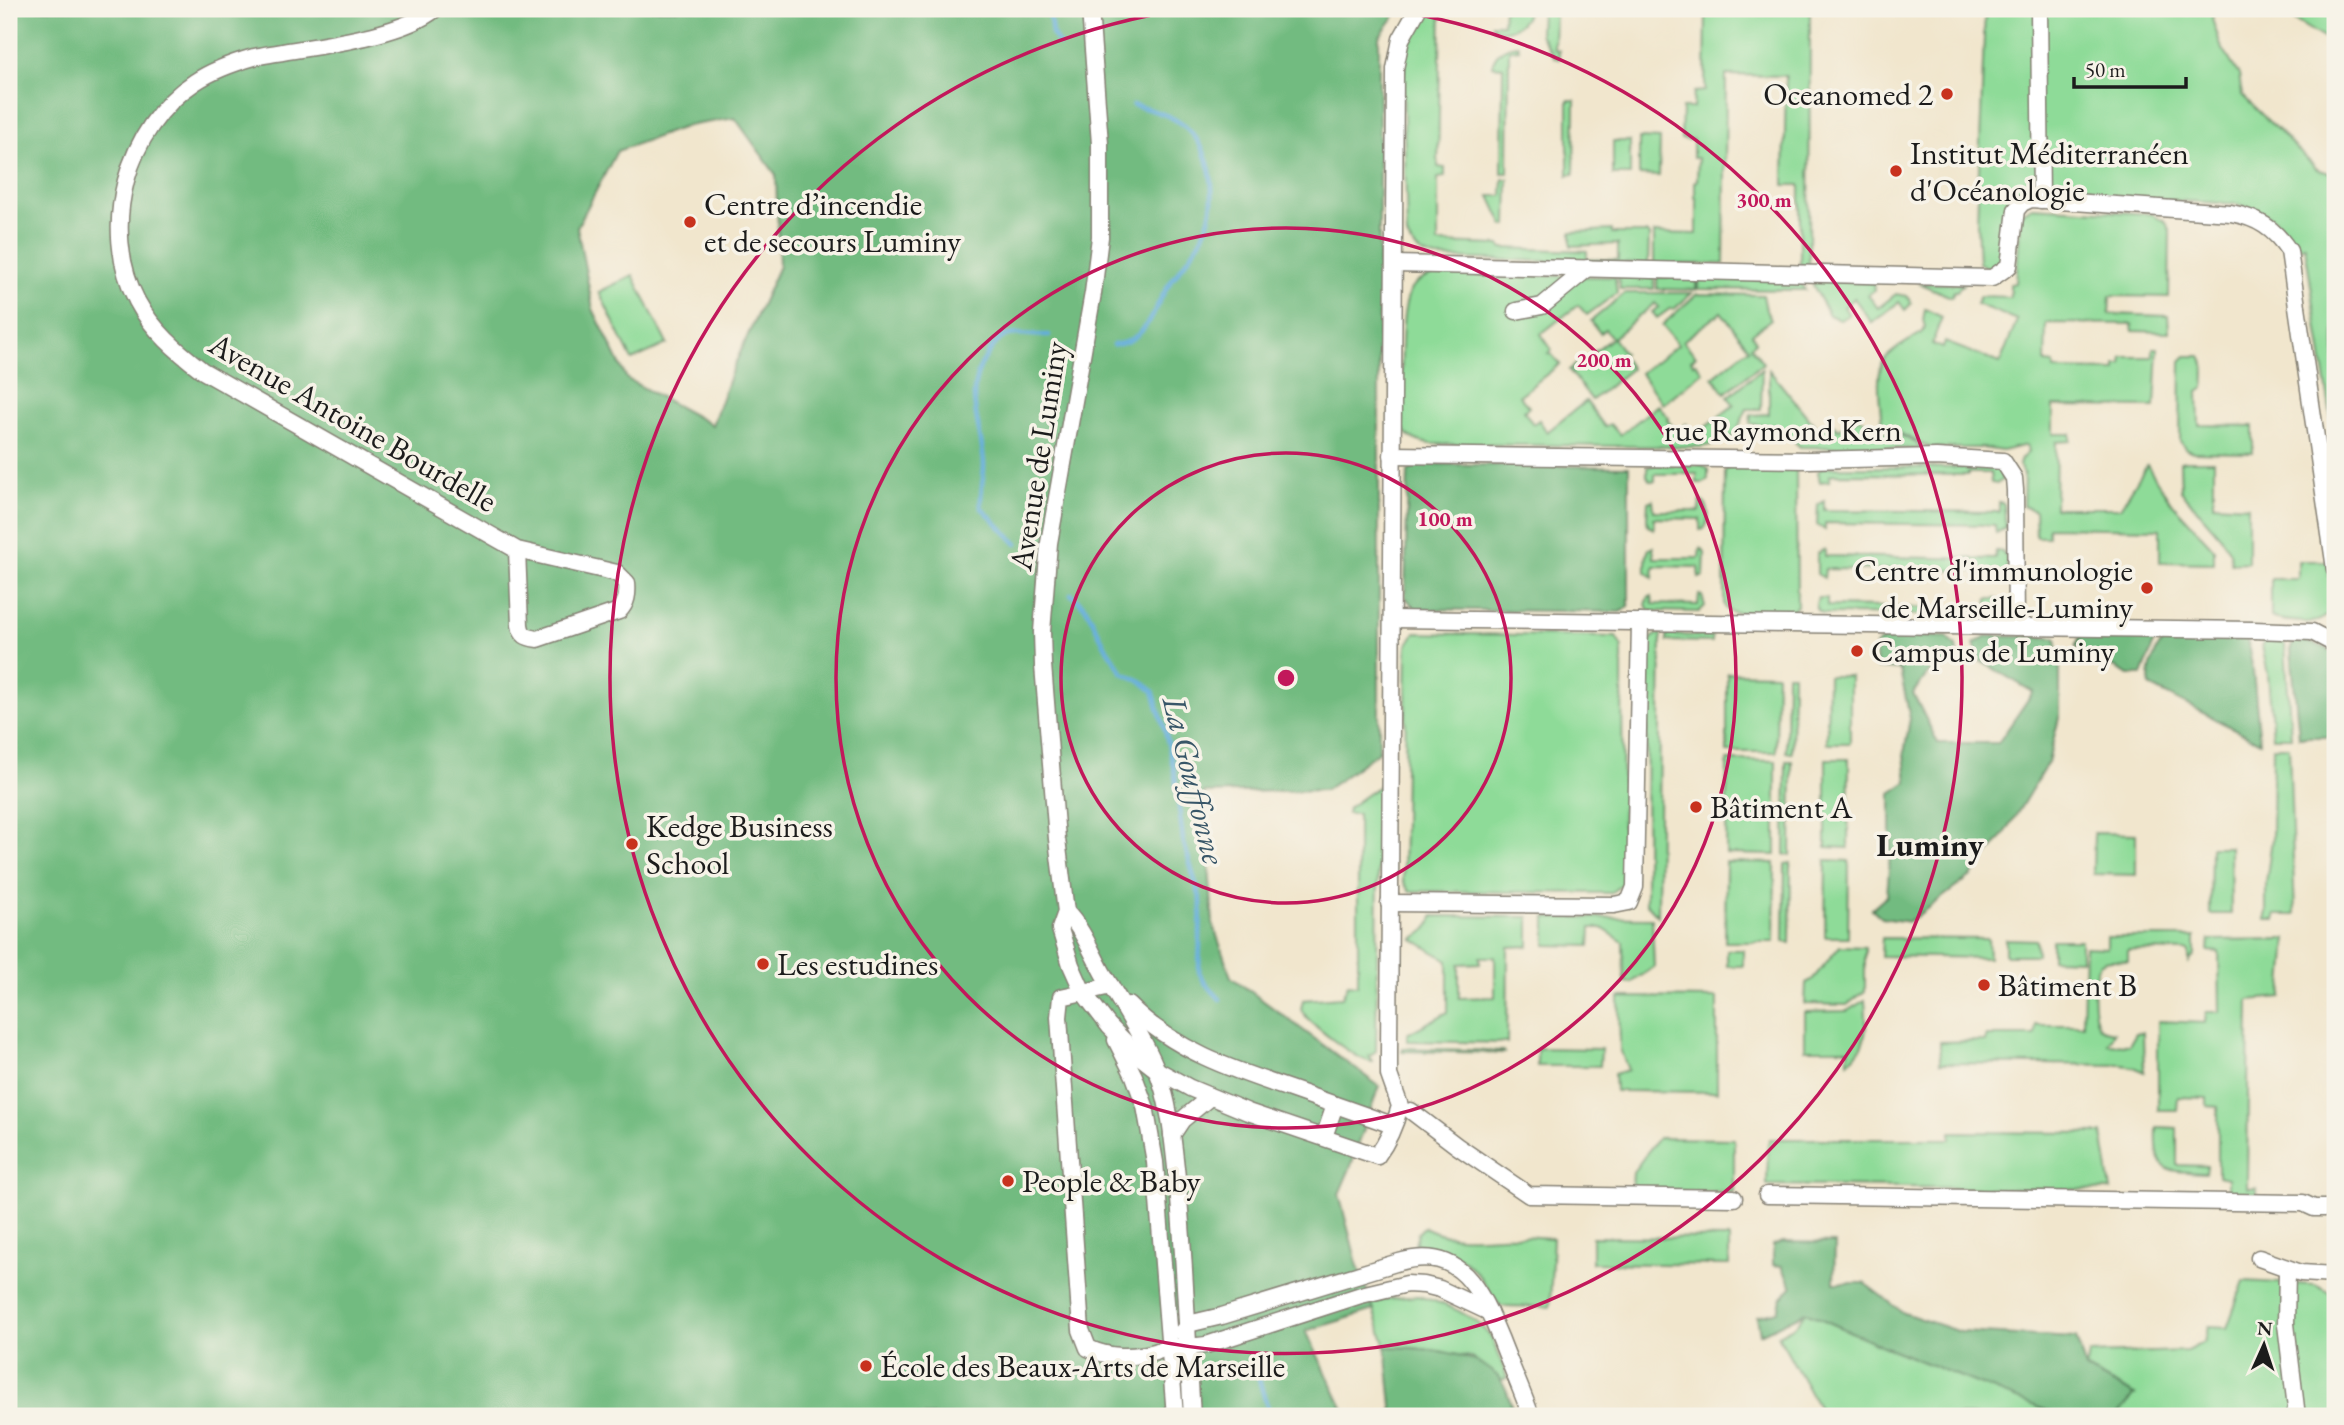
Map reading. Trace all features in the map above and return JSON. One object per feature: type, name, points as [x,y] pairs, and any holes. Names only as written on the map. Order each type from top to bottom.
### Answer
[{"type":"street","name":"Avenue Antoine Bourdelle","points":[[435,9],[416,22],[382,32],[254,57],[212,71],[192,83],[160,116],[133,159],[121,205],[120,242],[137,300],[154,327],[177,351],[203,371],[517,550],[623,576],[627,583],[624,606],[619,611],[537,639],[525,637],[521,634],[520,625],[517,550]]},
{"type":"street","name":"Avenue de Luminy","points":[[1090,9],[1100,144],[1100,237],[1049,543],[1042,632],[1057,839],[1066,912],[1060,929],[1083,992],[1109,1026],[1157,1070],[1210,1097],[1248,1112],[1377,1156],[1391,1137],[1392,1125],[1238,1072],[1200,1056],[1146,1021],[1111,986]]},
{"type":"street","points":[[1392,1125],[1400,1106],[1389,1075],[1395,69],[1401,39],[1418,9]]},
{"type":"street","points":[[2039,9],[2041,200]]},
{"type":"street","points":[[1395,264],[1992,278],[2009,266],[2016,210],[2031,199],[2250,216],[2268,225],[2290,251],[2335,569]]},
{"type":"street","points":[[1516,311],[1542,306],[1587,268]]},
{"type":"street","name":"rue Raymond Kern","points":[[1392,455],[1809,460],[1936,457],[2003,461],[2014,478],[2015,490],[2015,627]]},
{"type":"street","points":[[1392,619],[2312,632],[2334,636]]},
{"type":"street","points":[[1389,903],[1614,905],[1629,902],[1636,887],[1640,622]]},
{"type":"street","name":"Avenue de Luminy","points":[[1066,912],[1076,922],[1141,1036],[1157,1070],[1172,1135],[1182,1223],[1192,1416]]},
{"type":"street","points":[[1111,986],[1060,998],[1059,1017],[1081,1330],[1088,1348],[1101,1355],[1149,1353],[1169,1347],[1206,1345],[1361,1295],[1407,1284],[1440,1289],[1489,1312]]},
{"type":"street","name":"Avenue de Luminy","points":[[1109,1026],[1134,1076],[1147,1117],[1155,1162],[1175,1416]]},
{"type":"street","points":[[1172,1135],[1182,1120],[1210,1097]]},
{"type":"street","points":[[1324,1137],[1335,1105]]},
{"type":"street","points":[[1411,1111],[1529,1195],[1734,1198]]},
{"type":"street","points":[[1767,1195],[2303,1203],[2314,1208],[2335,1208]]},
{"type":"street","points":[[1169,1347],[1188,1324],[1415,1257],[1433,1258],[1460,1270],[1480,1293],[1531,1416]]},
{"type":"street","points":[[2259,1258],[2301,1273],[2335,1275]]},
{"type":"street","points":[[2287,1269],[2286,1324],[2295,1416]]},
{"type":"green space","points":[[9,9],[1400,9],[1379,37],[1379,751],[1326,790],[1204,793],[1213,924],[1231,977],[1379,1086],[1339,1194],[1357,1263],[1374,1310],[1306,1331],[1347,1416],[9,1416]],"holes":[[[735,118],[776,175],[779,266],[731,373],[712,425],[627,379],[593,309],[577,227],[617,151],[687,126]]]},
{"type":"green space","points":[[1427,9],[1441,9],[1438,167],[1445,168],[1445,177],[1438,178],[1438,243],[1587,251],[1587,259],[1618,260],[1618,244],[1571,246],[1571,232],[1612,230],[1612,233],[1647,233],[1648,264],[1436,258],[1422,253],[1412,245],[1407,236],[1403,81],[1406,53],[1415,27]]},
{"type":"green space","points":[[1504,9],[1527,9],[1521,23],[1506,30],[1495,30],[1492,24],[1503,24]]},
{"type":"green space","points":[[1541,9],[1555,9],[1554,49],[1559,50],[1559,59],[1555,58],[1540,34]]},
{"type":"green space","points":[[1706,9],[1810,9],[1809,266],[1800,265],[1800,185],[1784,185],[1786,76],[1726,75],[1724,264],[1654,264],[1654,233],[1697,234],[1695,182],[1698,158],[1693,158],[1693,140],[1681,139],[1682,108],[1693,108],[1694,92],[1705,91]]},
{"type":"green space","points":[[1985,9],[2215,9],[2212,19],[2221,46],[2239,75],[2242,95],[2317,169],[2335,175],[2335,442],[2305,246],[2294,249],[2285,230],[2265,214],[2237,204],[2010,191],[2005,246],[2000,264],[1988,268],[1979,263],[1977,223]]},
{"type":"green space","points":[[2276,9],[2335,9],[2335,45]]},
{"type":"green space","points":[[1518,45],[1519,49],[1509,50],[1508,173],[1502,173],[1503,67],[1492,66],[1501,51]]},
{"type":"green space","points":[[1568,100],[1575,100],[1575,103],[1574,174],[1568,175]]},
{"type":"green space","points":[[1639,138],[1660,139],[1659,176],[1639,175]]},
{"type":"green space","points":[[1613,141],[1630,141],[1630,175],[1613,175]]},
{"type":"green space","points":[[1503,179],[1508,179],[1507,226],[1504,226],[1490,196],[1502,196]]},
{"type":"green space","points":[[2032,207],[2152,214],[2165,221],[2170,230],[2169,297],[2110,296],[2109,314],[2168,316],[2169,332],[2133,331],[2132,324],[2046,323],[2045,363],[2054,364],[2054,370],[2116,371],[2116,365],[2122,365],[2123,357],[2153,357],[2153,348],[2158,348],[2155,407],[2053,406],[2053,434],[2071,434],[2071,441],[2056,442],[2055,508],[2120,508],[2147,465],[2170,501],[2214,549],[2214,563],[2160,562],[2160,529],[2048,527],[2048,537],[2036,537],[2035,511],[2023,506],[2024,475],[2019,465],[2028,452],[2027,445],[2002,451],[1982,448],[1931,448],[1882,425],[1879,391],[1882,365],[1892,352],[1921,333],[1925,327],[1925,309],[1942,317],[1932,344],[1943,348],[1945,342],[2000,363],[2017,320],[1976,304],[1980,296],[2010,297],[2010,284],[2016,283],[2021,214]]},
{"type":"green space","points":[[1434,274],[1615,277],[1617,293],[1587,315],[1578,305],[1541,334],[1552,350],[1548,353],[1560,364],[1519,396],[1529,407],[1524,411],[1533,424],[1539,420],[1547,432],[1586,401],[1605,427],[1610,424],[1620,435],[1658,405],[1677,431],[1686,424],[1695,435],[1734,405],[1728,397],[1762,369],[1761,409],[1747,409],[1730,438],[1719,444],[1699,447],[1431,444],[1418,441],[1402,427],[1404,316],[1411,289],[1419,281]]},
{"type":"green space","points":[[633,275],[667,344],[632,360],[599,292]]},
{"type":"green space","points":[[1618,277],[1654,277],[1654,289],[1620,289]]},
{"type":"green space","points":[[1657,277],[1696,278],[1696,290],[1657,289]]},
{"type":"green space","points":[[1698,278],[1798,280],[1805,290],[1698,289]]},
{"type":"green space","points":[[1815,281],[1873,282],[1874,290],[1868,295],[1878,308],[1896,294],[1906,296],[1912,303],[1905,310],[1899,302],[1872,323],[1854,298],[1844,307],[1849,315],[1840,320],[1829,315],[1813,285]]},
{"type":"green space","points":[[1918,283],[1963,284],[1951,297]]},
{"type":"green space","points":[[1625,293],[1692,293],[1673,310],[1671,308],[1657,318],[1652,312],[1659,307],[1655,303],[1613,338],[1624,353],[1619,356],[1624,358],[1631,369],[1592,400],[1569,370],[1612,338],[1605,329],[1600,333],[1591,321]]},
{"type":"green space","points":[[1697,294],[1763,295],[1771,319],[1752,334],[1756,342],[1751,346],[1763,363],[1725,393],[1713,377],[1749,348],[1721,312],[1683,341],[1696,356],[1691,360],[1703,372],[1663,404],[1640,373],[1678,345],[1662,325]]},
{"type":"green space","points":[[2186,356],[2201,356],[2204,363],[2204,388],[2198,392],[2199,425],[2253,426],[2253,453],[2193,452],[2186,449],[2180,441],[2181,361]]},
{"type":"green space","points":[[1769,370],[1819,431],[1831,422],[1838,429],[1860,418],[1879,430],[1897,437],[1900,435],[1916,443],[1922,449],[1800,447],[1779,426],[1750,424],[1751,415],[1769,414]]},
{"type":"green space","points":[[2214,461],[2214,504],[2248,506],[2248,562],[2231,563],[2230,552],[2220,536],[2181,491],[2180,462]]},
{"type":"green space","points":[[1421,464],[1629,467],[1629,607],[1620,612],[1416,609],[1405,597],[1408,471]]},
{"type":"green space","points":[[1702,465],[1708,469],[1708,479],[1704,483],[1697,483],[1697,474],[1655,474],[1655,481],[1650,481],[1647,467]]},
{"type":"green space","points":[[1731,465],[1791,466],[1796,469],[1797,606],[1789,613],[1731,612],[1724,604],[1725,471]]},
{"type":"green space","points":[[1822,467],[2000,468],[2002,480],[1997,484],[1991,483],[1990,473],[1834,474],[1830,475],[1829,481],[1820,482],[1818,472]]},
{"type":"green space","points":[[1653,500],[1654,511],[1699,511],[1700,501],[1708,509],[1706,526],[1700,530],[1700,519],[1654,518],[1654,529],[1648,526],[1647,519],[1648,502]]},
{"type":"green space","points":[[1824,501],[1824,510],[1999,512],[1999,502],[2004,504],[2006,528],[1996,533],[1995,525],[1825,523],[1825,530],[1817,525],[1818,505]]},
{"type":"green space","points":[[1653,547],[1654,558],[1699,558],[1700,548],[1705,552],[1704,576],[1699,578],[1698,567],[1654,566],[1653,578],[1646,572],[1646,563],[1649,549]]},
{"type":"green space","points":[[1825,549],[1825,556],[1995,559],[1996,551],[2002,551],[2007,557],[2007,577],[1995,583],[1995,571],[1825,569],[1824,578],[1817,574],[1817,553]]},
{"type":"green space","points":[[2298,561],[2327,561],[2332,602],[2324,617],[2316,621],[2291,621],[2271,617],[2271,579],[2298,579]]},
{"type":"green space","points":[[1699,595],[1702,596],[1705,606],[1699,612],[1652,611],[1646,604],[1652,596],[1653,604],[1698,605]]},
{"type":"green space","points":[[1818,598],[1827,598],[1827,606],[1987,609],[1988,599],[1997,599],[2000,602],[1997,615],[1824,614],[1818,611]]},
{"type":"green space","points":[[1415,633],[1616,637],[1622,647],[1623,884],[1610,893],[1409,891],[1403,881],[1407,645]]},
{"type":"green space","points":[[1661,634],[1658,916],[1646,903],[1647,642]]},
{"type":"green space","points":[[2081,634],[2153,635],[2153,646],[2142,675],[2129,675],[2075,647]]},
{"type":"green space","points":[[1667,635],[1712,636],[1712,642],[1667,641]]},
{"type":"green space","points":[[2169,635],[2247,638],[2260,742],[2150,686],[2154,658],[2160,644]]},
{"type":"green space","points":[[1888,636],[1947,637],[1956,646],[1958,660],[1933,667],[1913,693],[1938,743],[1998,743],[2033,692],[1979,660],[1974,644],[1986,636],[2056,637],[2060,669],[2060,714],[2048,762],[2006,832],[1971,876],[1909,922],[1882,918],[1872,909],[1887,896],[1891,793],[1907,782],[1904,754],[1910,718],[1900,670],[1877,668],[1875,646]]},
{"type":"green space","points":[[2269,636],[2281,637],[2285,645],[2291,737],[2273,737],[2268,674],[2262,646],[2264,639]]},
{"type":"green space","points":[[2296,638],[2326,648],[2335,655],[2335,737],[2299,737],[2291,650]]},
{"type":"green space","points":[[1727,673],[1777,674],[1776,752],[1727,752]]},
{"type":"green space","points":[[1787,674],[1793,674],[1792,753],[1786,752]]},
{"type":"green space","points":[[1828,676],[1850,676],[1850,743],[1827,743]]},
{"type":"green space","points":[[2273,747],[2289,747],[2295,915],[2275,915],[2275,920],[2266,920],[2266,883],[2272,839]]},
{"type":"green space","points":[[1826,759],[1849,759],[1848,848],[1826,847]]},
{"type":"green space","points":[[1727,760],[1776,761],[1776,855],[1726,854]]},
{"type":"green space","points":[[1786,761],[1792,761],[1791,855],[1785,855]]},
{"type":"green space","points":[[1379,786],[1376,1051],[1369,1056],[1373,1062],[1357,1056],[1334,1041],[1301,1009],[1303,1000],[1342,997],[1348,984],[1358,985],[1358,814],[1347,814],[1348,808]]},
{"type":"green space","points":[[2094,833],[2136,834],[2136,875],[2093,874]]},
{"type":"green space","points":[[2211,847],[2230,847],[2231,914],[2210,914]]},
{"type":"green space","points":[[1826,860],[1849,861],[1848,937],[1825,937]]},
{"type":"green space","points":[[1726,862],[1775,863],[1774,942],[1725,942]]},
{"type":"green space","points":[[1791,863],[1790,943],[1784,942],[1785,864]]},
{"type":"green space","points":[[1433,916],[1529,917],[1529,946],[1508,947],[1507,1043],[1407,1041],[1407,1034],[1448,1012],[1448,961],[1413,939],[1426,930]],"holes":[[[1480,957],[1495,957],[1495,997],[1459,998],[1459,964],[1480,963]]]},
{"type":"green space","points":[[1546,917],[1652,918],[1654,967],[1631,983],[1624,982],[1623,942],[1602,928],[1591,928],[1590,946],[1546,945]]},
{"type":"green space","points":[[2107,937],[2195,937],[2195,955],[2189,962],[2189,951],[2128,950],[2128,961],[2106,961],[2097,969],[2094,1008],[2098,1025],[2114,1032],[2108,1044],[2129,1045],[2136,1033],[2143,1032],[2144,1072],[2122,1065],[1940,1063],[1940,1042],[1985,1041],[1987,1036],[2035,1036],[2036,1025],[2083,1025],[2085,947],[2107,948]]},
{"type":"green space","points":[[1882,938],[1988,939],[1989,958],[1881,956]]},
{"type":"green space","points":[[2005,939],[2036,940],[2037,955],[2005,955]]},
{"type":"green space","points":[[2287,939],[2282,997],[2249,1000],[2247,1185],[2248,1188],[2256,1188],[2257,1196],[2228,1196],[2228,1178],[2218,1176],[2218,1107],[2207,1106],[2207,1098],[2178,1097],[2177,1110],[2158,1110],[2158,1021],[2205,1023],[2206,1012],[2220,1012],[2219,952],[2208,951],[2209,940]]},
{"type":"green space","points":[[2052,940],[2081,940],[2081,960],[2052,959]]},
{"type":"green space","points":[[1840,946],[1865,947],[1865,991],[1847,1005],[1805,1004],[1806,983],[1812,980]]},
{"type":"green space","points":[[1727,950],[1743,950],[1743,966],[1727,966]]},
{"type":"green space","points":[[1619,997],[1717,998],[1717,1092],[1615,1091],[1614,1074],[1628,1070],[1620,1049]]},
{"type":"green space","points":[[1865,1000],[1866,1026],[1863,1042],[1848,1062],[1848,1049],[1805,1049],[1805,1012],[1847,1011]]},
{"type":"green space","points":[[1403,1048],[1503,1051],[1504,1053],[1402,1051]]},
{"type":"green space","points":[[1537,1048],[1601,1049],[1600,1066],[1537,1066]]},
{"type":"green space","points":[[2157,1127],[2177,1128],[2177,1165],[2207,1166],[2206,1173],[2181,1172],[2165,1167],[2158,1154]]},
{"type":"green space","points":[[1951,1132],[2102,1133],[2111,1190],[1767,1185],[1770,1139],[1951,1139]]},
{"type":"green space","points":[[1658,1138],[1734,1139],[1734,1192],[1632,1190],[1633,1172]]},
{"type":"green space","points":[[1424,1227],[1461,1237],[1553,1238],[1550,1307],[1500,1306],[1475,1271],[1457,1256],[1415,1244],[1418,1233]]},
{"type":"green space","points":[[1592,1237],[1729,1238],[1729,1265],[1592,1263]]},
{"type":"green space","points":[[1783,1242],[1835,1243],[1834,1283],[1864,1283],[1904,1313],[1960,1332],[2076,1338],[2086,1369],[2135,1395],[2116,1416],[2060,1416],[1883,1346],[1806,1312],[1760,1334],[1757,1316],[1778,1311],[1781,1299],[1792,1287],[1782,1266],[1773,1265],[1773,1245]]},
{"type":"green space","points":[[2244,1281],[2315,1285],[2335,1295],[2335,1416],[2116,1416],[2135,1395],[2086,1369],[2089,1354],[2187,1351],[2204,1342],[2208,1327],[2227,1328]]},
{"type":"green space","points":[[1418,1296],[1457,1310],[1483,1328],[1495,1345],[1507,1378],[1501,1380],[1471,1357],[1415,1348],[1386,1347],[1372,1304],[1387,1299]]},
{"type":"green space","points":[[1806,1312],[1883,1346],[2060,1416],[1823,1416],[1778,1335],[1795,1326]]},
{"type":"green space","points":[[1386,1347],[1448,1353],[1478,1362],[1501,1380],[1515,1416],[1393,1416]]},
{"type":"waterway","name":"La Gouffonne","points":[[1049,9],[1052,34],[1059,44]]},
{"type":"waterway","name":"La Gouffonne","points":[[1113,345],[1134,338],[1147,324],[1168,286],[1204,233],[1212,202],[1210,170],[1197,140],[1187,128],[1174,119],[1133,105]]},
{"type":"waterway","name":"La Gouffonne","points":[[1017,544],[981,507],[984,464],[975,408],[975,382],[987,355],[1003,337],[1016,334],[1049,335]]},
{"type":"waterway","name":"La Gouffonne","points":[[1071,594],[1086,608],[1123,673],[1141,681],[1153,691],[1175,775],[1183,840],[1201,901],[1199,972],[1220,999]]},
{"type":"waterway","name":"La Gouffonne","points":[[1254,1363],[1270,1416]]},
{"type":"place","name":"Oceanomed 2","points":[[1947,94]]},
{"type":"place","name":"Institut Méditerranéen d'Océanologie","points":[[1896,171]]},
{"type":"place","name":"Centre d’incendie et de secours Luminy","points":[[690,222]]},
{"type":"place","name":"Centre d'immunologie de Marseille-Luminy","points":[[2147,588]]},
{"type":"place","name":"Campus de Luminy","points":[[1857,651]]},
{"type":"place","name":"Bâtiment A","points":[[1696,807]]},
{"type":"place","name":"Kedge Business School","points":[[632,844]]},
{"type":"place","name":"Les estudines","points":[[763,964]]},
{"type":"place","name":"Bâtiment B","points":[[1984,985]]},
{"type":"place","name":"People & Baby","points":[[1008,1181]]},
{"type":"place","name":"École des Beaux-Arts de Marseille","points":[[866,1366]]},
{"type":"district","name":"Luminy","points":[[1930,844]]}]
